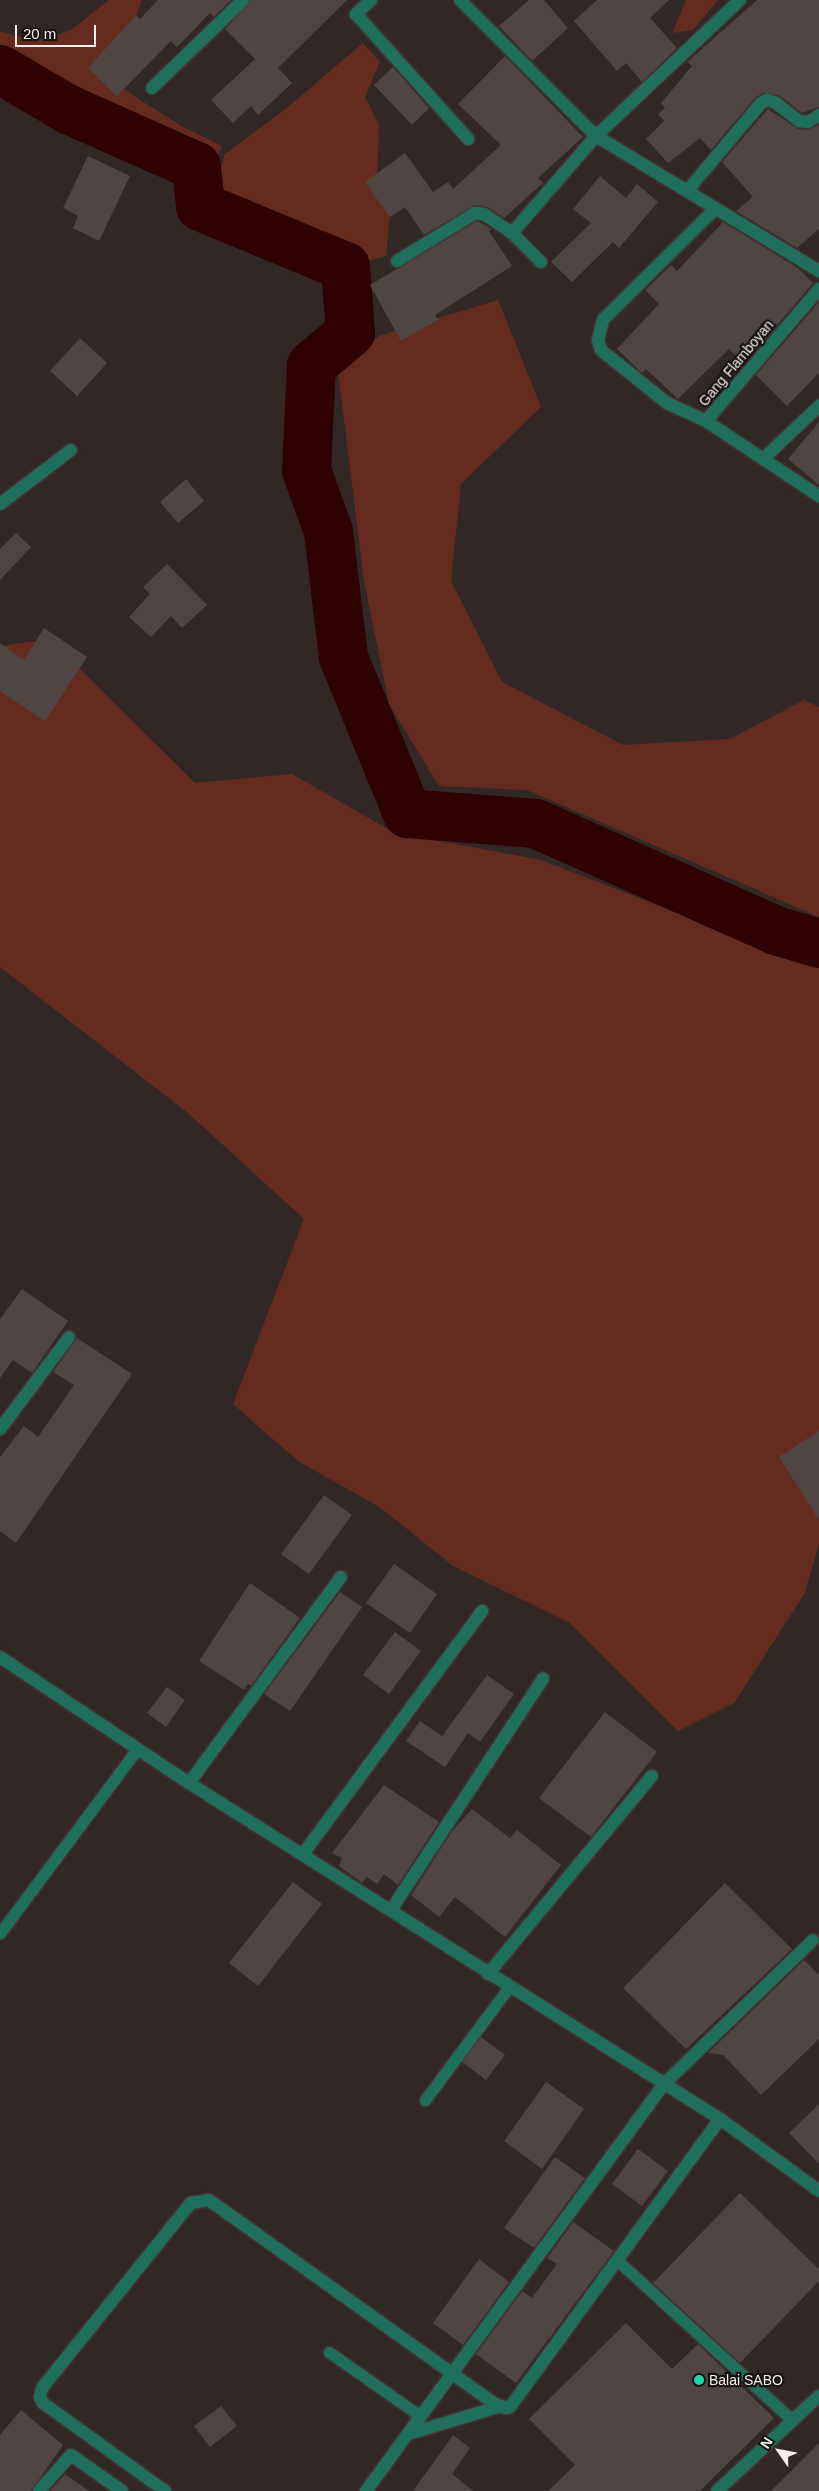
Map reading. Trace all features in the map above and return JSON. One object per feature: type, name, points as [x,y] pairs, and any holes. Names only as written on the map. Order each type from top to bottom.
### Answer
[{"type":"street","points":[[152,88],[243,0]]},
{"type":"street","points":[[371,0],[356,14],[468,139]]},
{"type":"street","points":[[460,0],[596,136],[819,271]]},
{"type":"street","points":[[512,233],[596,136],[740,0]]},
{"type":"street","points":[[687,191],[761,103],[767,100],[776,103],[799,121],[808,122],[819,115]]},
{"type":"street","points":[[706,421],[667,403],[601,350],[598,340],[604,320],[716,208]]},
{"type":"street","points":[[397,261],[475,213],[484,214],[512,233],[541,262]]},
{"type":"street","name":"Gang Flamboyan","points":[[817,492],[706,421],[819,290]]},
{"type":"street","points":[[764,458],[819,406]]},
{"type":"street","points":[[0,504],[71,450]]},
{"type":"street","points":[[0,1429],[69,1337]]},
{"type":"street","points":[[189,1784],[342,1577]]},
{"type":"street","points":[[303,1854],[482,1611]]},
{"type":"street","points":[[0,1657],[189,1784],[303,1854],[488,1974],[720,2119],[819,2191]]},
{"type":"street","points":[[391,1910],[543,1679]]},
{"type":"street","points":[[488,1974],[652,1776]]},
{"type":"street","points":[[366,2491],[664,2084],[813,1940]]},
{"type":"street","points":[[408,2434],[498,2407],[510,2407],[720,2119]]},
{"type":"street","points":[[165,2491],[43,2403],[40,2397],[42,2388],[191,2203],[209,2200],[498,2407]]},
{"type":"street","points":[[717,2491],[791,2419],[819,2396]]},
{"type":"street","points":[[39,2491],[71,2455],[122,2491]]},
{"type":"lane","points":[[0,1933],[137,1749]]},
{"type":"lane","points":[[425,2100],[509,1987]]},
{"type":"lane","points":[[618,2261],[791,2419]]},
{"type":"lane","points":[[329,2352],[420,2416]]},
{"type":"shaded area","points":[[109,0],[142,0],[111,81],[181,126],[222,146],[213,165],[80,102],[0,55],[0,31],[36,42],[71,30]]},
{"type":"shaded area","points":[[686,0],[718,0],[693,30],[672,33]]},
{"type":"shaded area","points":[[363,43],[380,62],[365,97],[379,125],[377,176],[390,215],[386,256],[368,261],[320,238],[275,224],[212,193],[225,154],[287,108]]},
{"type":"shaded area","points":[[498,300],[541,407],[461,484],[451,581],[502,682],[623,745],[730,739],[804,700],[819,707],[819,917],[527,790],[439,786],[389,704],[364,581],[338,371],[379,336]]},
{"type":"shaded area","points":[[50,639],[195,783],[292,774],[393,832],[541,860],[716,928],[819,963],[819,1544],[805,1593],[734,1703],[678,1731],[570,1623],[453,1566],[381,1508],[298,1461],[233,1404],[304,1219],[188,1113],[0,967],[0,646]]},
{"type":"building","points":[[158,0],[231,0],[214,17],[210,13],[177,47],[171,41],[117,96],[88,68],[136,15],[140,19]]},
{"type":"building","points":[[251,0],[347,0],[278,68],[292,83],[258,115],[251,106],[233,123],[211,100],[255,59],[225,29]]},
{"type":"building","points":[[529,0],[544,0],[568,28],[532,61],[499,26]]},
{"type":"building","points":[[597,0],[669,0],[650,18],[677,48],[642,82],[626,63],[617,71],[574,21]]},
{"type":"building","points":[[757,0],[819,0],[819,107],[802,113],[779,95],[763,93],[755,98],[711,150],[700,138],[668,163],[646,139],[664,121],[658,114],[665,108],[661,103],[692,66],[687,62]]},
{"type":"building","points":[[505,56],[583,137],[538,178],[543,183],[504,218],[488,207],[475,205],[424,235],[405,207],[390,217],[365,182],[405,153],[433,192],[448,182],[453,189],[501,145],[458,104]]},
{"type":"building","points":[[393,67],[429,108],[412,125],[374,85]]},
{"type":"building","points":[[768,109],[798,129],[808,130],[819,125],[819,229],[797,248],[736,211],[753,197],[722,162]]},
{"type":"building","points":[[88,156],[130,176],[99,241],[73,228],[78,216],[63,208]]},
{"type":"building","points":[[600,176],[626,198],[637,184],[658,202],[619,248],[613,242],[572,282],[551,262],[591,223],[573,209]]},
{"type":"building","points":[[477,221],[492,229],[489,231],[512,266],[435,315],[438,320],[401,341],[370,285]]},
{"type":"building","points":[[723,222],[798,268],[813,283],[744,364],[729,349],[678,399],[646,369],[642,373],[617,349],[659,304],[645,290],[671,265],[677,271]]},
{"type":"building","points":[[819,302],[819,373],[787,406],[756,375]]},
{"type":"building","points":[[80,338],[107,363],[77,396],[50,371]]},
{"type":"building","points":[[819,422],[819,485],[788,459]]},
{"type":"building","points":[[186,479],[204,501],[178,523],[160,502]]},
{"type":"building","points":[[16,533],[31,547],[0,580],[0,549]]},
{"type":"building","points":[[167,564],[207,605],[182,628],[171,616],[151,637],[129,617],[150,594],[143,587]]},
{"type":"building","points":[[44,628],[87,657],[45,721],[0,691],[0,643],[24,660]]},
{"type":"building","points":[[22,1289],[68,1321],[32,1373],[13,1360],[0,1378],[0,1319]]},
{"type":"building","points":[[77,1338],[132,1374],[16,1543],[0,1531],[0,1457],[24,1426],[38,1437],[74,1385],[53,1372]]},
{"type":"building","points":[[819,1431],[819,1520],[779,1457]]},
{"type":"building","points":[[324,1495],[352,1515],[309,1574],[281,1554]]},
{"type":"building","points":[[394,1564],[437,1594],[410,1633],[366,1603]]},
{"type":"building","points":[[250,1583],[300,1618],[251,1686],[248,1684],[244,1690],[199,1661]]},
{"type":"building","points":[[340,1592],[362,1607],[290,1711],[264,1694]]},
{"type":"building","points":[[395,1632],[421,1651],[389,1694],[363,1675]]},
{"type":"building","points":[[487,1675],[514,1694],[480,1742],[468,1733],[445,1767],[406,1741],[420,1721],[442,1736]]},
{"type":"building","points":[[167,1687],[185,1700],[166,1727],[147,1713]]},
{"type":"building","points":[[605,1712],[657,1752],[591,1837],[539,1798]]},
{"type":"building","points":[[384,1785],[439,1822],[398,1885],[384,1874],[377,1884],[367,1877],[362,1883],[339,1866],[342,1858],[332,1853]]},
{"type":"building","points":[[472,1809],[510,1838],[517,1830],[561,1865],[505,1937],[455,1897],[439,1917],[411,1895],[452,1831]]},
{"type":"building","points":[[293,1882],[322,1904],[258,1986],[229,1963]]},
{"type":"building","points":[[725,1883],[792,1949],[686,2049],[623,1988]]},
{"type":"building","points":[[804,1960],[819,1975],[819,2039],[761,2095],[723,2055],[708,2053]]},
{"type":"building","points":[[481,2037],[505,2055],[486,2080],[462,2062]]},
{"type":"building","points":[[546,2082],[584,2109],[542,2169],[504,2141]]},
{"type":"building","points":[[819,2104],[819,2164],[789,2133]]},
{"type":"building","points":[[638,2149],[668,2171],[642,2206],[612,2184]]},
{"type":"building","points":[[555,2157],[585,2178],[534,2248],[504,2228]]},
{"type":"building","name":"Balai SABO","points":[[740,2193],[819,2269],[819,2281],[740,2363],[653,2283]]},
{"type":"building","points":[[573,2222],[614,2251],[516,2383],[476,2354],[522,2291],[532,2298],[557,2264],[547,2258]]},
{"type":"building","points":[[479,2259],[509,2282],[463,2345],[433,2323]]},
{"type":"building","name":"Balai SABO","points":[[626,2323],[672,2369],[698,2344],[774,2418],[700,2491],[548,2491],[575,2465],[529,2419]]},
{"type":"building","points":[[221,2406],[237,2426],[210,2447],[194,2426]]},
{"type":"building","points":[[21,2410],[63,2445],[31,2491],[0,2491],[0,2435]]},
{"type":"building","points":[[453,2435],[470,2448],[452,2474],[473,2491],[413,2491]]},
{"type":"building","points":[[819,2443],[819,2491],[771,2491]]},
{"type":"building","points":[[65,2474],[89,2491],[50,2491]]},
{"type":"waterway","points":[[0,69],[68,109],[196,166],[200,206],[345,266],[350,332],[311,365],[306,470],[328,531],[343,657],[407,813],[535,823],[775,930],[819,943]]},
{"type":"place","name":"Balai SABO","points":[[699,2380]]}]
